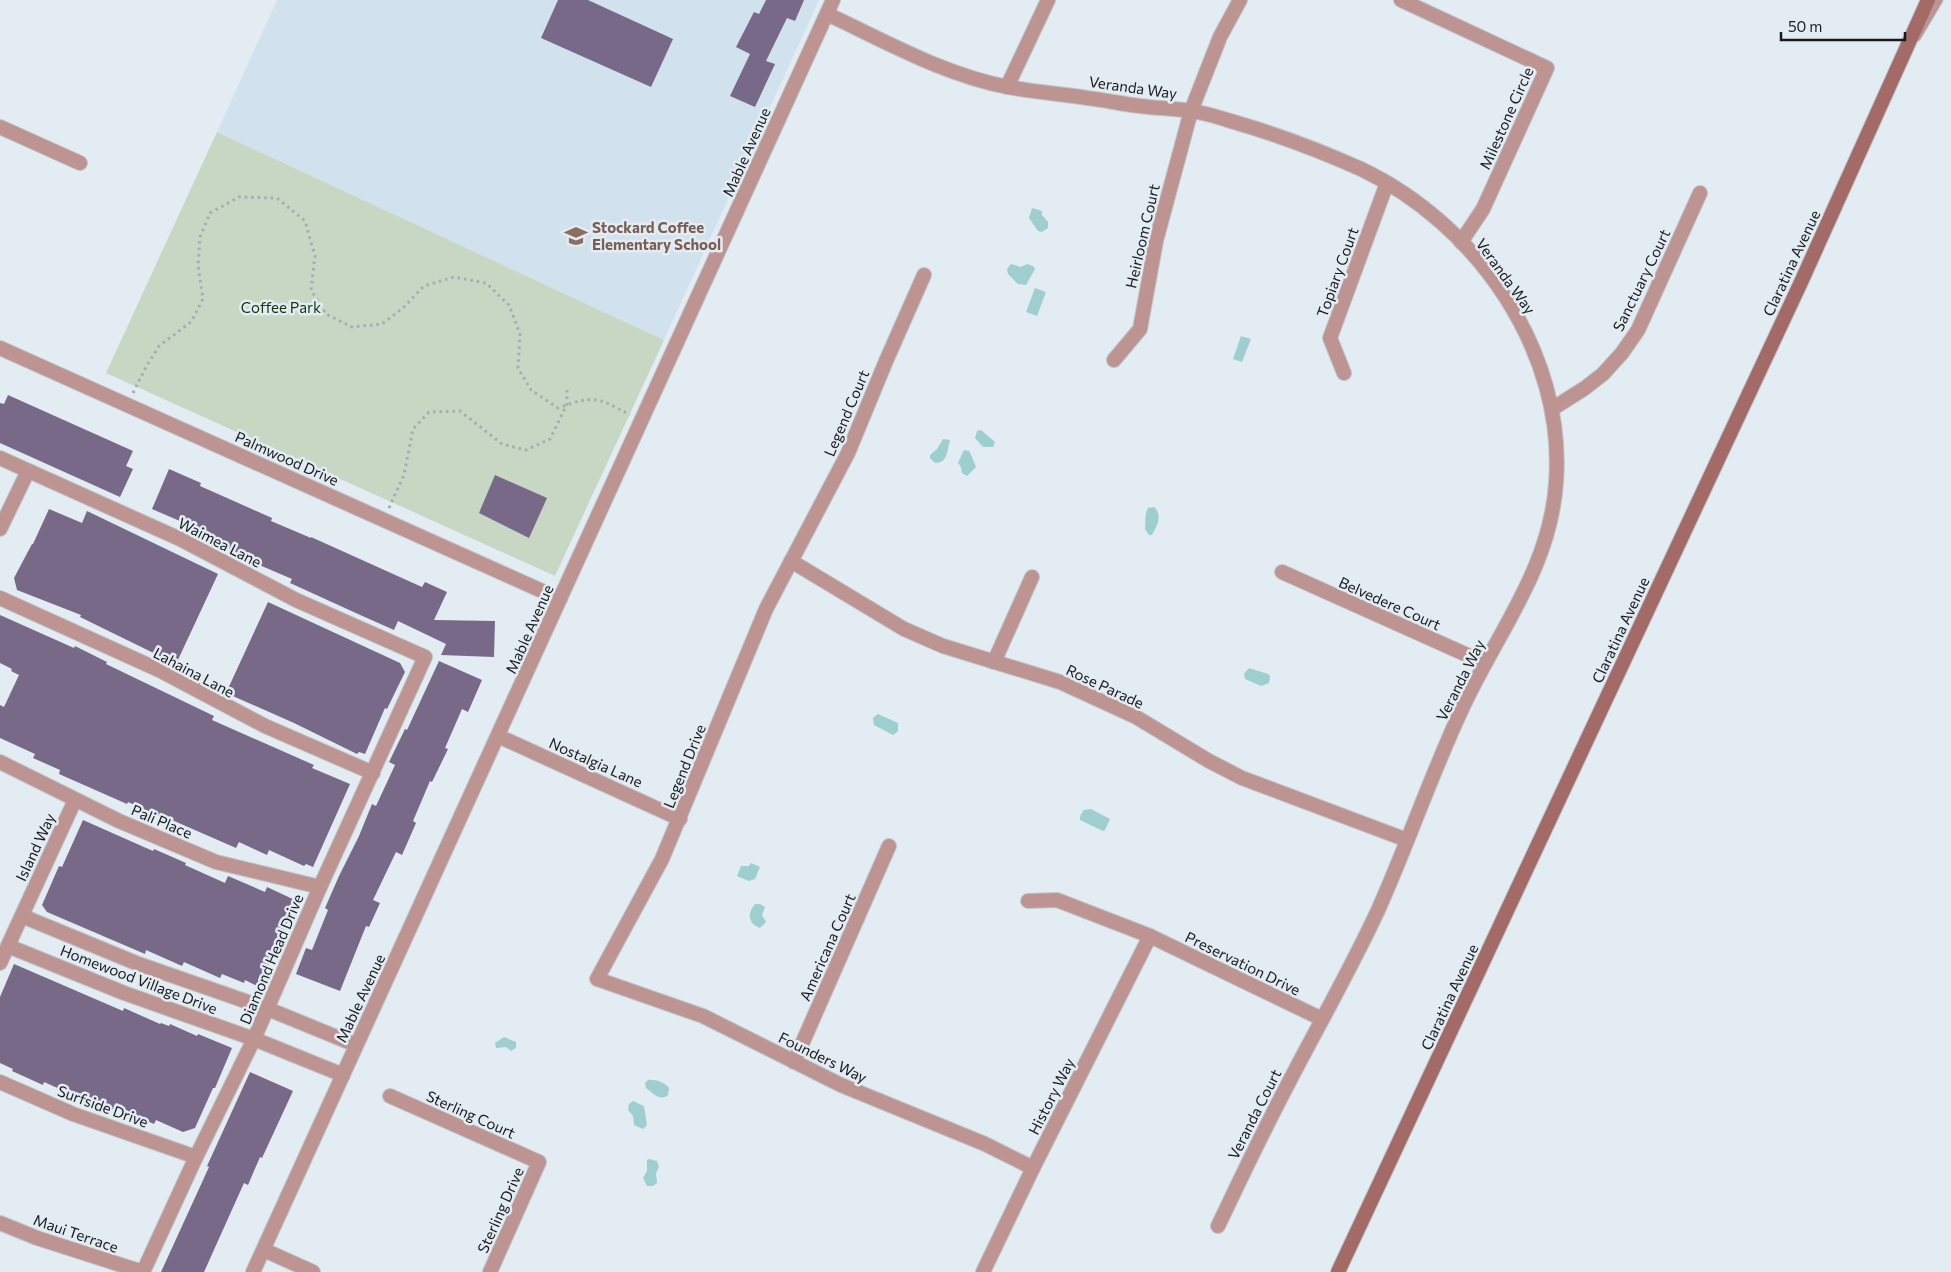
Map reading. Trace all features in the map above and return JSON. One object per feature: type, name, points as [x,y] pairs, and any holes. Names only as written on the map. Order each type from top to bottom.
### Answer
[{"type":"main road","name":"Claratina Avenue","points":[[1338,1272],[1802,280],[1928,0]]},
{"type":"street","name":"Mable Avenue","points":[[253,1272],[833,0]]},
{"type":"street","points":[[1007,87],[1048,0]]},
{"type":"street","points":[[1191,111],[1220,37],[1240,0]]},
{"type":"street","name":"Milestone Circle","points":[[1402,0],[1547,68],[1483,209],[1461,242]]},
{"type":"street","name":"Veranda Way","points":[[826,14],[936,65],[970,78],[1007,87],[1115,101],[1134,106],[1202,113],[1304,146],[1387,182],[1408,196],[1461,242],[1507,300],[1524,328],[1540,366],[1552,409],[1556,459],[1556,484],[1551,520],[1542,554],[1529,584],[1460,711],[1378,908],[1322,1019]]},
{"type":"street","name":"Heirloom Court","points":[[1114,360],[1140,329],[1156,241],[1191,111]]},
{"type":"street","points":[[0,128],[80,163]]},
{"type":"street","name":"Topiary Court","points":[[1344,373],[1330,338],[1387,182]]},
{"type":"street","name":"Sanctuary Court","points":[[1552,409],[1603,374],[1622,353],[1638,330],[1700,193]]},
{"type":"street","name":"Legend Court","points":[[790,560],[848,453],[924,275]]},
{"type":"street","name":"Palmwood Drive","points":[[0,348],[560,599]]},
{"type":"street","name":"Waimea Lane","points":[[0,458],[180,538],[296,600],[425,657]]},
{"type":"street","points":[[0,530],[28,470]]},
{"type":"street","name":"Rose Parade","points":[[790,560],[904,629],[943,646],[1060,682],[1099,698],[1242,778],[1407,840]]},
{"type":"street","name":"Legend Drive","points":[[597,978],[648,885],[680,818],[745,658],[790,560]]},
{"type":"street","name":"Belvedere Court","points":[[1282,572],[1485,663]]},
{"type":"street","points":[[994,662],[1032,577]]},
{"type":"street","name":"Lahaina Lane","points":[[0,598],[159,670],[258,723],[373,773]]},
{"type":"street","name":"Diamond Head Drive","points":[[143,1272],[268,1009],[320,887],[425,657]]},
{"type":"street","name":"Nostalgia Lane","points":[[498,736],[680,818]]},
{"type":"street","name":"Pali Place","points":[[0,762],[120,821],[216,862],[320,887]]},
{"type":"street","name":"Island Way","points":[[0,963],[75,800]]},
{"type":"street","name":"Americana Court","points":[[794,1062],[889,846]]},
{"type":"street","name":"Preservation Drive","points":[[1028,901],[1057,900],[1150,936],[1322,1019]]},
{"type":"street","name":"Homewood Village Drive","points":[[22,916],[136,962],[268,1009],[356,1045]]},
{"type":"street","name":"History Way","points":[[983,1272],[1033,1168],[1150,936]]},
{"type":"street","name":"Homewood Village Drive","points":[[8,946],[124,994],[254,1039],[342,1075]]},
{"type":"street","name":"Founders Way","points":[[597,978],[703,1016],[850,1089],[985,1144],[1033,1168]]},
{"type":"street","name":"Veranda Court","points":[[1218,1226],[1279,1100],[1322,1019]]},
{"type":"street","name":"Surfside Drive","points":[[0,1082],[73,1114],[196,1157]]},
{"type":"street","name":"Sterling Court","points":[[390,1096],[539,1162]]},
{"type":"street","name":"Sterling Drive","points":[[490,1272],[539,1162]]},
{"type":"street","name":"Maui Terrace","points":[[0,1223],[37,1238],[143,1272]]},
{"type":"street","points":[[264,1250],[313,1272]]},
{"type":"lane","points":[[1905,50],[1921,31],[1938,0]]},
{"type":"path","points":[[127,404],[159,346],[191,322],[203,299],[198,265],[200,237],[210,213],[239,197],[277,198],[305,221],[315,256],[311,290],[326,314],[352,327],[382,324],[403,308],[424,286],[454,277],[486,282],[509,305],[520,334],[518,368],[531,390],[558,408],[588,398],[605,401],[641,421]]},
{"type":"path","points":[[383,520],[404,475],[413,429],[429,412],[460,411],[502,444],[526,450],[550,439],[567,404],[567,387]]},
{"type":"shaded area","name":"Stockard Coffee Elementary School","points":[[277,0],[819,0],[664,340],[217,132]]},
{"type":"shaded area","points":[[1032,208],[1042,211],[1042,215],[1048,222],[1048,228],[1042,232],[1038,231],[1029,218]]},
{"type":"shaded area","points":[[1011,264],[1021,267],[1027,264],[1033,266],[1035,269],[1026,285],[1018,284],[1008,274],[1007,269]]},
{"type":"shaded area","points":[[1035,288],[1046,292],[1037,316],[1026,312]]},
{"type":"shaded area","points":[[1241,336],[1251,339],[1242,362],[1233,359]]},
{"type":"shaded area","points":[[981,430],[995,442],[993,447],[983,447],[975,438],[977,431]]},
{"type":"shaded area","points":[[943,439],[950,440],[945,459],[935,463],[930,458],[930,455],[937,449]]},
{"type":"shaded area","points":[[964,450],[969,451],[976,467],[967,476],[962,473],[958,463]]},
{"type":"shaded area","points":[[1154,507],[1159,517],[1156,528],[1152,535],[1149,535],[1145,529],[1146,513],[1148,508]]},
{"type":"shaded area","points":[[1249,668],[1268,674],[1270,676],[1269,683],[1261,686],[1245,679],[1244,674]]},
{"type":"shaded area","points":[[878,714],[898,723],[898,731],[893,735],[874,725],[873,718]]},
{"type":"shaded area","points":[[1091,809],[1110,819],[1105,830],[1103,831],[1080,820],[1084,810]]},
{"type":"shaded area","points":[[751,863],[760,867],[755,879],[749,881],[737,876],[741,866],[749,866]]},
{"type":"shaded area","points":[[755,904],[765,907],[762,915],[766,922],[760,928],[753,924],[750,918],[752,907]]},
{"type":"shaded area","points":[[504,1037],[516,1042],[516,1048],[511,1051],[506,1047],[496,1048],[495,1043]]},
{"type":"shaded area","points":[[648,1080],[665,1084],[669,1088],[668,1095],[662,1098],[646,1088],[645,1083]]},
{"type":"shaded area","points":[[633,1101],[644,1106],[647,1125],[643,1129],[634,1125],[633,1116],[628,1110],[629,1104]]},
{"type":"shaded area","points":[[647,1160],[657,1161],[659,1167],[656,1173],[657,1183],[653,1186],[647,1186],[643,1178],[647,1171]]},
{"type":"green space","name":"Coffee Park","points":[[217,132],[664,340],[555,576],[106,373]]},
{"type":"building","points":[[558,0],[588,0],[673,39],[651,87],[541,38]]},
{"type":"building","points":[[766,0],[804,0],[795,21],[787,18],[766,61],[775,64],[755,107],[730,96],[750,54],[736,47],[754,12],[759,14]]},
{"type":"building","points":[[8,395],[133,451],[126,466],[133,469],[120,497],[0,443],[0,403],[4,404]]},
{"type":"building","points":[[169,469],[201,483],[200,486],[272,518],[271,521],[422,587],[425,582],[447,592],[434,620],[495,621],[494,657],[441,655],[446,644],[398,621],[394,630],[290,583],[292,579],[187,530],[189,525],[152,509]]},
{"type":"building","points":[[495,475],[547,498],[529,538],[479,513]]},
{"type":"building","points":[[49,509],[82,523],[87,511],[218,574],[176,664],[80,617],[81,615],[17,590],[14,578],[33,544]]},
{"type":"building","points":[[268,602],[400,663],[405,672],[387,709],[385,708],[365,754],[359,752],[357,754],[294,723],[226,693]]},
{"type":"building","points":[[0,615],[74,648],[75,646],[107,662],[106,664],[214,716],[212,720],[314,765],[312,768],[350,784],[313,867],[306,864],[304,866],[269,850],[267,855],[239,842],[236,848],[128,802],[127,804],[59,774],[60,770],[33,758],[35,754],[0,738],[0,705],[4,707],[19,675],[0,663]]},
{"type":"building","points":[[439,661],[482,680],[468,712],[462,709],[445,748],[448,749],[432,782],[430,781],[413,821],[416,823],[402,855],[396,852],[373,900],[380,903],[369,927],[366,926],[340,991],[296,974],[306,948],[312,950],[328,910],[325,908],[339,876],[359,836],[372,804],[376,806],[395,765],[389,762],[405,729],[407,730]]},
{"type":"building","points":[[83,820],[153,851],[154,849],[186,863],[185,865],[225,883],[228,876],[265,892],[267,887],[297,901],[259,987],[245,980],[244,983],[222,974],[220,978],[184,962],[182,966],[146,950],[145,954],[47,912],[42,905],[59,866],[62,867]]},
{"type":"building","points":[[14,964],[123,1011],[124,1008],[160,1024],[169,1026],[170,1024],[232,1048],[195,1128],[183,1132],[156,1120],[154,1124],[118,1108],[117,1111],[108,1108],[81,1095],[80,1098],[44,1082],[43,1085],[12,1071],[13,1069],[0,1063],[0,997]]},
{"type":"building","points":[[250,1072],[293,1091],[248,1185],[244,1183],[204,1272],[161,1272],[209,1167],[207,1166]]},
{"type":"place","name":"Stockard Coffee Elementary School","points":[[576,236]]}]
